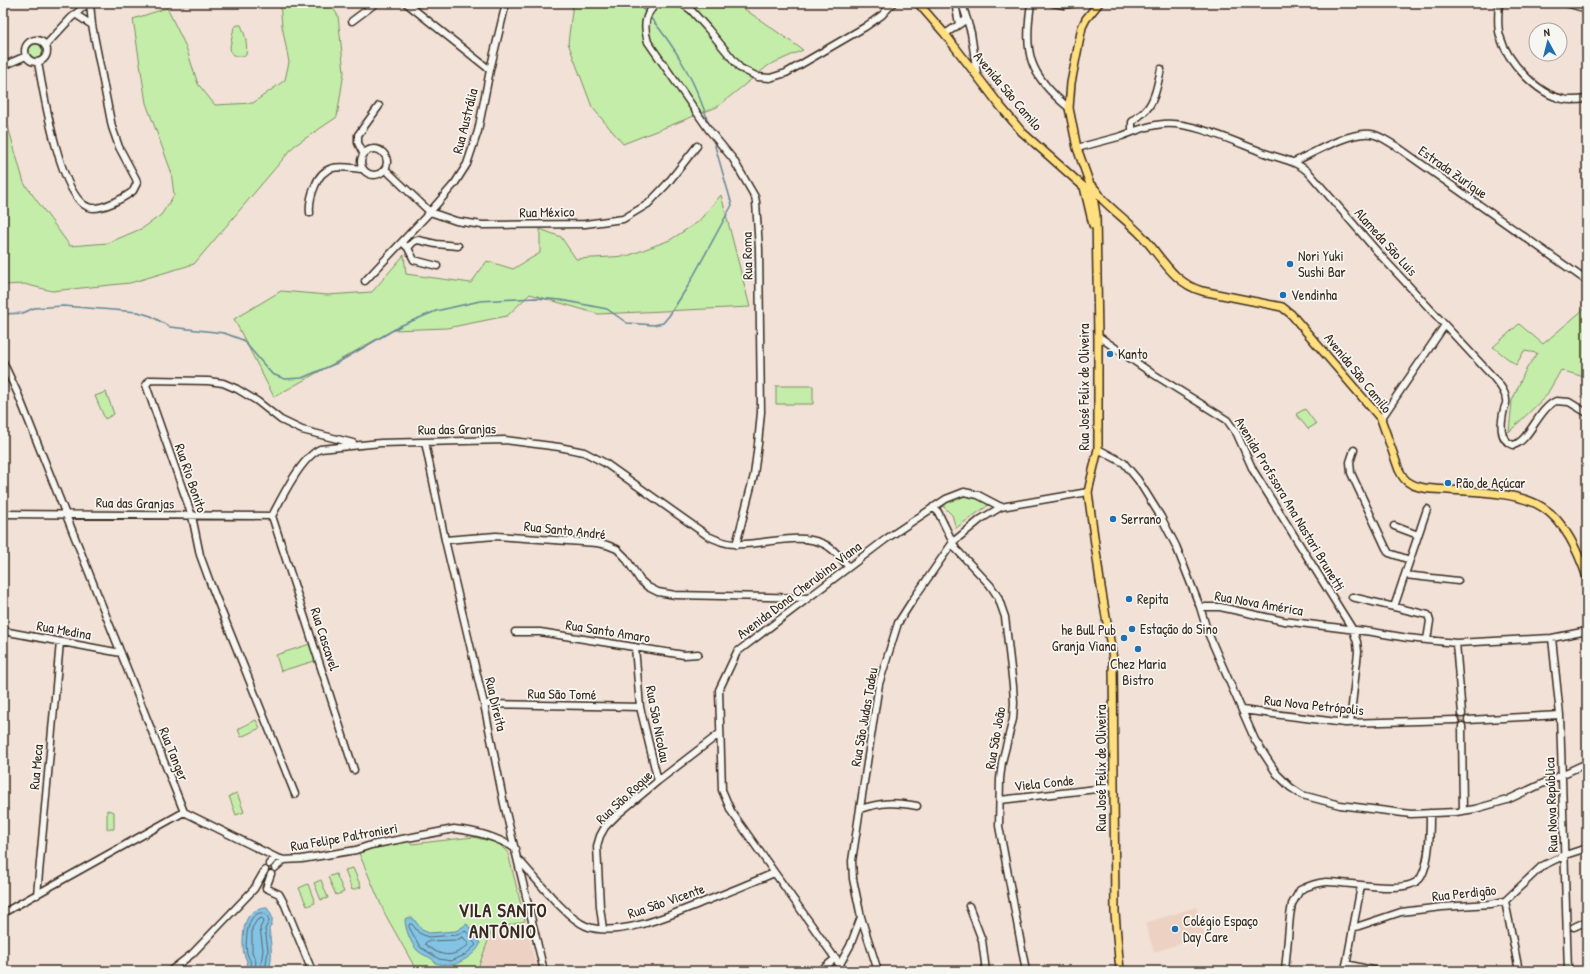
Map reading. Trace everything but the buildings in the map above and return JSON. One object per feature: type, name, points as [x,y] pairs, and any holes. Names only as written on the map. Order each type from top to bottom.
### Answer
[{"type":"main road","name":"Avenida São Camilo","points":[[918,3],[945,34],[1022,132],[1075,177],[1087,186],[1095,188],[1102,199],[1137,230],[1164,264],[1184,282],[1193,288],[1286,309],[1303,326],[1381,419],[1399,470],[1408,483],[1427,489],[1495,494],[1516,498],[1542,507],[1550,513],[1568,535],[1581,559],[1587,577]]},
{"type":"main road","name":"Rua José Felix de Oliveira","points":[[1099,3],[1086,19],[1082,27],[1071,83],[1069,108],[1077,148],[1090,196],[1095,232],[1098,336],[1098,449],[1088,492],[1100,581],[1113,659],[1115,913],[1120,971]]},
{"type":"main road","name":"Avenida São Camilo","points":[[1090,196],[1102,199]]},
{"type":"street","points":[[45,46],[76,14],[89,3]]},
{"type":"street","points":[[38,62],[53,139],[58,155],[78,199],[89,208],[96,209],[133,192],[137,183],[119,147],[112,127],[89,3]]},
{"type":"street","points":[[352,21],[376,3]]},
{"type":"street","points":[[406,3],[490,70]]},
{"type":"street","name":"Rua Austrália","points":[[365,281],[430,212],[454,183],[467,164],[478,131],[490,70],[506,3]]},
{"type":"street","name":"Rua Roma","points":[[659,3],[653,6],[647,14],[645,32],[648,42],[709,130],[733,159],[755,197],[756,202],[759,249],[761,412],[754,475],[736,545]]},
{"type":"street","points":[[681,3],[691,10],[740,68],[758,76],[770,78],[786,73],[865,27],[882,15],[893,3]]},
{"type":"street","points":[[955,3],[959,24]]},
{"type":"street","points":[[962,3],[974,47],[977,74]]},
{"type":"street","points":[[1031,3],[1027,37],[1032,66],[1046,88],[1069,108]]},
{"type":"street","points":[[1053,3],[1064,5],[1075,3]]},
{"type":"street","points":[[1499,3],[1498,26],[1504,46],[1530,82],[1548,94],[1564,100],[1587,99]]},
{"type":"street","points":[[1566,3],[1587,9]]},
{"type":"street","points":[[76,14],[92,25]]},
{"type":"street","points":[[945,34],[967,19]]},
{"type":"street","points":[[32,41],[39,41],[45,46],[47,53],[38,62],[30,60],[26,56],[25,49],[32,41]]},
{"type":"street","points":[[3,66],[26,56]]},
{"type":"street","points":[[1132,132],[1132,122],[1145,112],[1150,105],[1159,80],[1161,69]]},
{"type":"street","points":[[363,153],[357,139],[358,135],[379,106]]},
{"type":"street","name":"Alameda São Luis","points":[[1077,148],[1163,124],[1184,125],[1229,139],[1276,158],[1294,162],[1308,171],[1382,257],[1494,378],[1503,390],[1506,402],[1502,421],[1502,434],[1510,444],[1516,445],[1524,439],[1545,409],[1556,401],[1569,402],[1587,413]]},
{"type":"street","name":"Estrada Zurique","points":[[1294,162],[1340,140],[1366,134],[1378,135],[1396,146],[1587,281]]},
{"type":"street","name":"Rua México","points":[[385,169],[430,212],[456,221],[482,225],[585,224],[623,219],[648,204],[667,184],[697,146]]},
{"type":"street","points":[[310,213],[309,205],[312,194],[321,174],[326,170],[342,167],[362,169],[373,175],[381,173],[385,169],[387,161],[384,152],[376,148],[367,150],[363,153],[360,160],[362,169]]},
{"type":"street","points":[[408,248],[413,242],[418,240],[436,244],[458,246]]},
{"type":"street","points":[[402,242],[408,248],[414,260],[437,266]]},
{"type":"street","points":[[1381,419],[1445,325]]},
{"type":"street","name":"Avenida Profssora Ana Nastari Brunetti","points":[[1098,336],[1150,372],[1227,420],[1237,434],[1253,470],[1353,630],[1357,642],[1358,652],[1350,723]]},
{"type":"street","name":"Rua Tanger","points":[[3,362],[18,394],[64,514],[121,652],[184,812]]},
{"type":"street","name":"Rua Rio Bonito","points":[[295,794],[200,555],[192,516],[146,385],[150,380],[208,381],[223,383],[237,389],[257,401],[286,423],[302,430],[357,444]]},
{"type":"street","name":"Rua das Granjas","points":[[3,514],[272,516],[295,476],[313,452],[320,448],[357,444],[505,440],[584,452],[605,463],[708,536],[725,543],[736,545],[777,540],[813,540],[826,544],[848,567]]},
{"type":"street","name":"Rua Direita","points":[[424,442],[445,540],[484,704],[504,804],[544,971]]},
{"type":"street","points":[[1098,449],[1124,463],[1142,485],[1176,546],[1200,607]]},
{"type":"street","points":[[1354,450],[1350,462],[1351,473],[1386,548],[1389,553],[1410,560]]},
{"type":"street","name":"Avenida Dona Cherubina Viana","points":[[844,971],[774,873],[725,800],[722,790],[719,734],[719,690],[737,652],[886,539],[946,498],[964,492],[978,495],[1001,507]]},
{"type":"street","name":"Rua São Judas Tadeu","points":[[878,971],[861,917],[852,861],[863,797],[879,684],[898,623],[953,542],[973,524],[1001,507],[1088,492]]},
{"type":"street","name":"Rua São João","points":[[933,507],[938,512],[960,555],[990,585],[998,597],[1005,617],[1014,703],[1013,719],[1002,762],[1000,826],[1026,971]]},
{"type":"street","points":[[1394,607],[1427,509]]},
{"type":"street","name":"Rua Cascavel","points":[[272,516],[354,770]]},
{"type":"street","points":[[1394,526],[1418,536]]},
{"type":"street","name":"Rua Santo André","points":[[445,540],[496,536],[597,542],[617,549],[625,557],[640,580],[648,587],[658,592],[675,595],[808,598]]},
{"type":"street","points":[[1405,575],[1458,581]]},
{"type":"street","points":[[1352,597],[1428,615],[1430,621],[1427,640]]},
{"type":"street","name":"Rua Nova América","points":[[1587,631],[1552,638],[1456,643],[1284,621],[1235,609],[1210,606],[1200,607],[1208,633],[1256,740],[1277,774],[1290,787],[1302,795],[1340,804],[1410,814],[1463,811],[1507,800],[1587,762]]},
{"type":"street","name":"Rua Medina","points":[[3,631],[121,652]]},
{"type":"street","name":"Rua Santo Amaro","points":[[515,632],[540,632],[684,655],[698,654]]},
{"type":"street","name":"Rua Nova República","points":[[1552,638],[1560,715],[1568,971]]},
{"type":"street","name":"Rua Meca","points":[[37,895],[60,642]]},
{"type":"street","points":[[1456,643],[1462,714],[1465,715],[1468,720]]},
{"type":"street","name":"Rua São Nicolau","points":[[635,647],[640,708],[658,781]]},
{"type":"street","name":"Rua São Tomé","points":[[484,704],[640,708]]},
{"type":"street","name":"Rua Nova Petrópolis","points":[[1242,710],[1350,723],[1456,720]]},
{"type":"street","points":[[1462,714],[1457,716],[1456,720],[1458,724],[1462,726]]},
{"type":"street","points":[[1468,720],[1560,715]]},
{"type":"street","points":[[1462,726],[1466,724],[1468,720]]},
{"type":"street","points":[[1462,726],[1463,811]]},
{"type":"street","name":"Rua São Roque","points":[[603,929],[600,907],[597,846],[600,836],[617,815],[719,734]]},
{"type":"street","name":"Viela Conde","points":[[1000,800],[1114,787]]},
{"type":"street","points":[[863,797],[875,804]]},
{"type":"street","points":[[860,809],[875,804],[893,802],[917,806]]},
{"type":"street","points":[[3,913],[184,812]]},
{"type":"street","name":"Rua Felipe Paltronieri","points":[[184,812],[284,860],[328,855],[454,830],[466,830],[486,835],[503,841],[516,849]]},
{"type":"street","points":[[1285,971],[1292,904],[1300,890],[1325,882],[1387,887],[1407,885],[1418,880],[1423,870],[1430,839],[1430,813]]},
{"type":"street","name":"Rua Perdigão","points":[[1353,928],[1401,912],[1442,907],[1491,904],[1505,901],[1542,866],[1565,855],[1587,848]]},
{"type":"street","points":[[269,864],[275,857]]},
{"type":"street","name":"Rua São Vicente","points":[[518,859],[565,911],[586,926],[603,929],[620,929],[670,916],[774,873]]},
{"type":"street","points":[[275,868],[284,860]]},
{"type":"street","points":[[170,971],[192,954],[254,889],[268,872],[266,888],[279,894],[312,971]]},
{"type":"street","points":[[1345,971],[1361,886]]},
{"type":"street","points":[[1505,901],[1519,971]]},
{"type":"street","points":[[969,906],[982,940],[986,971]]},
{"type":"street","points":[[840,964],[850,946],[861,917]]},
{"type":"street","points":[[1574,927],[1587,921]]},
{"type":"street","points":[[820,971],[836,958]]},
{"type":"street","points":[[1346,964],[1376,971]]},
{"type":"shaded area","name":"Colégio Espaço Day Care","points":[[1196,907],[1205,936],[1154,952],[1145,923]]},
{"type":"shaded area","points":[[526,924],[537,971],[479,971],[483,955],[493,932]]},
{"type":"green space","points":[[280,3],[330,3],[338,16],[344,72],[337,117],[294,146],[194,264],[130,283],[52,291],[24,284],[3,285],[3,109],[24,183],[70,246],[108,243],[143,228],[161,215],[174,195],[171,171],[146,103],[133,19],[167,8],[186,47],[198,84],[215,105],[253,103],[285,80],[289,62],[282,26]]},
{"type":"green space","points":[[573,3],[742,3],[743,8],[803,50],[769,65],[717,107],[623,144],[592,107],[568,43]]},
{"type":"green space","points":[[241,25],[247,47],[246,55],[236,56],[231,53],[230,47],[234,27]]},
{"type":"green space","points":[[33,44],[39,44],[43,48],[43,54],[39,58],[33,58],[29,54],[29,48]]},
{"type":"green space","points":[[721,195],[750,307],[598,314],[530,294],[507,316],[447,328],[393,330],[274,397],[234,319],[281,291],[327,295],[372,292],[404,255],[406,274],[471,283],[487,261],[513,269],[540,253],[540,229],[561,237],[576,259],[627,256],[670,240],[698,222]]},
{"type":"green space","points":[[1584,309],[1587,310],[1587,378],[1561,370],[1546,396],[1509,432],[1512,401],[1525,371],[1537,353],[1524,351],[1516,365],[1493,347],[1519,324],[1543,344]]},
{"type":"green space","points":[[776,386],[813,386],[813,404],[776,404]]},
{"type":"green space","points":[[106,392],[114,414],[105,419],[95,396]]},
{"type":"green space","points":[[1305,409],[1316,424],[1308,429],[1296,414]]},
{"type":"green space","points":[[974,495],[990,504],[956,528],[952,515],[941,504],[958,496]]},
{"type":"green space","points":[[313,643],[318,660],[281,671],[276,655]]},
{"type":"green space","points":[[256,720],[260,728],[241,737],[238,729]]},
{"type":"green space","points":[[237,793],[244,812],[236,815],[229,796]]},
{"type":"green space","points":[[107,810],[114,812],[114,829],[107,829]]},
{"type":"green space","points":[[473,837],[498,843],[508,853],[525,921],[492,930],[477,971],[417,971],[385,914],[358,851],[408,841],[412,844]]},
{"type":"green space","points":[[353,868],[361,887],[352,890],[345,870]]},
{"type":"green space","points":[[336,874],[344,892],[336,895],[328,877]]},
{"type":"green space","points":[[321,880],[328,898],[321,900],[314,883]]},
{"type":"green space","points":[[308,884],[315,903],[307,906],[299,888]]},
{"type":"water","points":[[267,908],[272,918],[272,923],[269,929],[271,955],[269,971],[245,971],[247,961],[243,948],[243,940],[246,922],[255,911]]},
{"type":"water","points":[[406,918],[413,918],[422,930],[429,933],[456,931],[467,924],[480,943],[479,946],[473,954],[455,964],[447,965],[435,963],[432,959],[419,952],[415,947],[407,931],[405,923]]},
{"type":"waterway","points":[[638,3],[646,13]]},
{"type":"waterway","points":[[649,16],[659,28],[685,68],[699,96],[709,125]]},
{"type":"waterway","points":[[3,314],[23,313],[34,308],[63,306],[138,312],[151,316],[170,327],[224,333],[243,340],[272,374],[285,379],[302,378],[337,363],[402,325],[436,311],[480,301],[535,298],[561,300],[607,309],[627,323],[654,325],[663,323],[688,286],[732,205],[713,139]]},
{"type":"place","name":"Nori Yuki Sushi Bar","points":[[1290,264]]},
{"type":"place","name":"Vendinha","points":[[1283,295]]},
{"type":"place","name":"Kanto","points":[[1110,354]]},
{"type":"place","name":"Pão de Açúcar","points":[[1448,483]]},
{"type":"place","name":"Serrano","points":[[1113,519]]},
{"type":"place","name":"Repita","points":[[1129,599]]},
{"type":"place","name":"Estação do Sino","points":[[1132,629]]},
{"type":"place","name":"he Bull Pub Granja Viana","points":[[1124,638]]},
{"type":"place","name":"Chez Maria Bistro","points":[[1138,649]]},
{"type":"place","name":"Colégio Espaço Day Care","points":[[1175,929]]},
{"type":"district","name":"VILA SANTO ANTÔNIO","points":[[503,921]]}]
